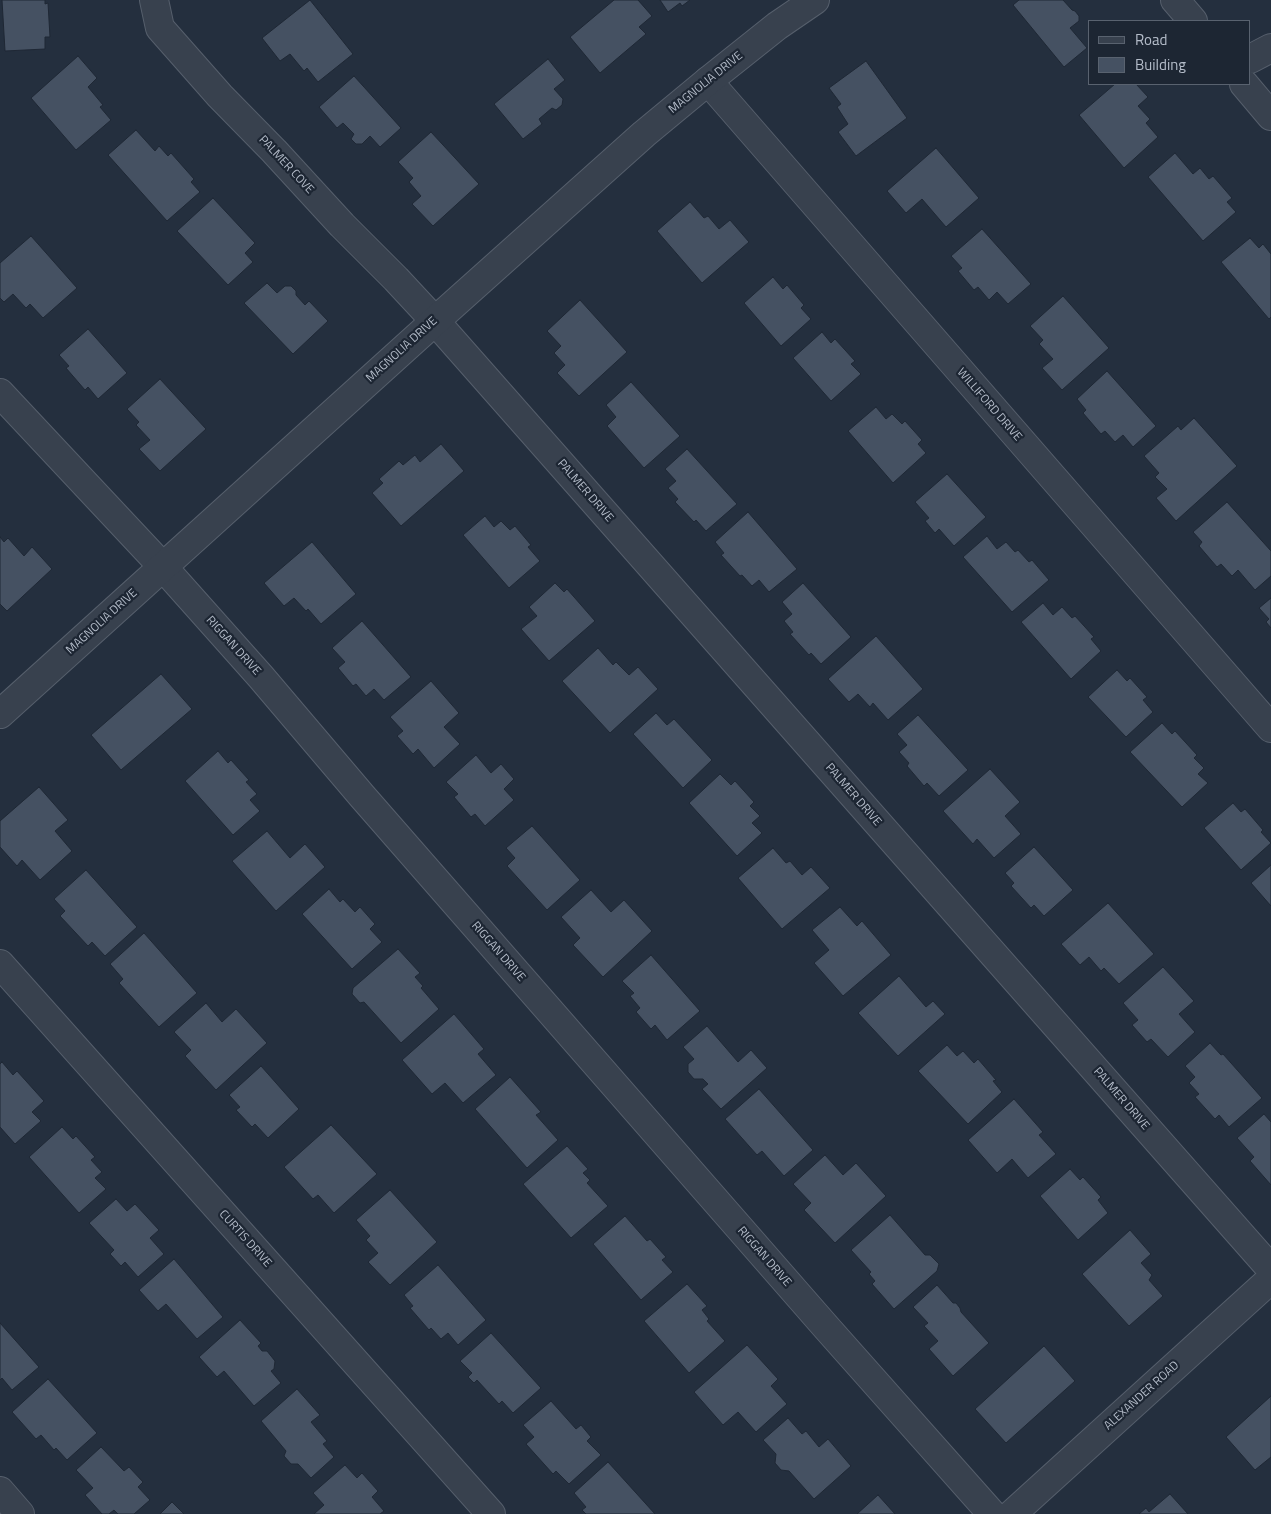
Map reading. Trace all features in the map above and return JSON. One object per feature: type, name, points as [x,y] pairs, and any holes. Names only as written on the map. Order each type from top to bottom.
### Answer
[{"type":"street","name":"PALMER COVE","points":[[154,0],[160,28],[220,96],[434,321]]},
{"type":"street","name":"MAGNOLIA DRIVE","points":[[0,714],[434,321],[644,134],[708,80],[815,0]]},
{"type":"street","points":[[1176,0],[1192,20]]},
{"type":"street","points":[[1251,58],[1271,48]]},
{"type":"street","name":"WILLIFORD DRIVE","points":[[708,80],[1271,728]]},
{"type":"street","points":[[1245,85],[1271,116]]},
{"type":"street","name":"PALMER DRIVE","points":[[434,321],[1271,1269]]},
{"type":"street","name":"RIGGAN DRIVE","points":[[0,393],[162,567],[261,677],[368,804],[992,1514]]},
{"type":"street","name":"CURTIS DRIVE","points":[[0,964],[491,1514]]},
{"type":"street","name":"ALEXANDER ROAD","points":[[1012,1514],[1271,1279]]},
{"type":"street","points":[[0,1491],[20,1514]]},
{"type":"building","points":[[2,0],[45,0],[45,4],[48,3],[50,37],[45,37],[45,49],[5,51]]},
{"type":"building","points":[[310,0],[353,54],[318,82],[307,68],[304,71],[290,54],[280,61],[262,38]]},
{"type":"building","points":[[614,0],[638,0],[652,16],[639,27],[646,34],[600,73],[570,37]]},
{"type":"building","points":[[660,0],[690,0],[682,6],[680,3],[668,12]]},
{"type":"building","points":[[1019,0],[1063,0],[1079,16],[1079,21],[1070,28],[1087,48],[1064,67],[1013,5]]},
{"type":"building","points":[[78,56],[97,78],[88,87],[103,105],[100,107],[111,120],[76,150],[31,98]]},
{"type":"building","points":[[548,59],[565,80],[554,89],[563,99],[562,105],[556,110],[552,108],[539,119],[542,124],[523,139],[494,104]]},
{"type":"building","points":[[866,61],[907,118],[856,156],[838,132],[848,124],[837,107],[841,104],[829,88]]},
{"type":"building","points":[[354,76],[401,128],[380,147],[370,136],[362,144],[356,144],[351,139],[354,134],[343,123],[337,128],[319,107]]},
{"type":"building","points":[[1114,85],[1137,85],[1148,97],[1138,106],[1150,119],[1146,123],[1158,137],[1124,168],[1079,115]]},
{"type":"building","points":[[136,130],[155,151],[159,146],[168,156],[171,153],[194,179],[191,182],[200,192],[167,221],[108,155]]},
{"type":"building","points":[[431,132],[479,184],[433,226],[412,204],[421,196],[409,182],[413,178],[398,162]]},
{"type":"building","points":[[936,148],[979,198],[946,227],[922,199],[906,213],[887,191]]},
{"type":"building","points":[[1175,153],[1193,174],[1200,168],[1209,179],[1213,176],[1232,198],[1227,202],[1236,212],[1203,241],[1148,177]]},
{"type":"building","points":[[213,198],[255,243],[245,253],[253,262],[228,285],[177,231]]},
{"type":"building","points":[[690,202],[704,218],[708,216],[719,229],[730,220],[749,242],[702,283],[657,231]]},
{"type":"building","points":[[982,229],[1031,284],[1008,304],[997,292],[989,300],[978,287],[974,290],[958,271],[962,268],[951,256]]},
{"type":"building","points":[[31,236],[77,288],[43,318],[30,304],[26,308],[13,294],[4,302],[0,298],[0,263]]},
{"type":"building","points":[[1250,238],[1259,248],[1263,244],[1271,254],[1271,317],[1269,319],[1221,262]]},
{"type":"building","points":[[773,277],[783,289],[787,285],[804,305],[801,308],[811,319],[781,346],[744,303]]},
{"type":"building","points":[[267,283],[277,293],[285,286],[291,286],[305,305],[309,301],[328,321],[293,354],[244,303]]},
{"type":"building","points":[[1063,296],[1109,348],[1062,390],[1042,368],[1053,359],[1039,344],[1043,340],[1030,326]]},
{"type":"building","points":[[580,300],[627,352],[579,396],[557,373],[565,365],[554,353],[561,346],[547,331]]},
{"type":"building","points":[[88,329],[127,373],[98,399],[88,387],[85,390],[66,368],[69,366],[59,355]]},
{"type":"building","points":[[822,332],[831,343],[835,339],[855,361],[851,364],[861,374],[831,401],[793,358]]},
{"type":"building","points":[[1107,371],[1156,426],[1133,447],[1123,435],[1115,442],[1105,431],[1101,434],[1083,413],[1086,410],[1077,399]]},
{"type":"building","points":[[160,379],[206,429],[160,471],[139,449],[150,440],[136,425],[139,422],[127,409]]},
{"type":"building","points":[[631,382],[680,436],[644,468],[607,426],[616,417],[606,405]]},
{"type":"building","points":[[876,407],[886,419],[892,414],[902,424],[905,421],[922,440],[918,444],[926,453],[893,483],[848,431]]},
{"type":"building","points":[[1194,418],[1237,466],[1176,521],[1156,498],[1167,489],[1155,477],[1159,473],[1144,456],[1178,426],[1181,430]]},
{"type":"building","points":[[441,444],[464,471],[401,526],[372,493],[383,483],[379,479],[399,461],[403,465],[415,455],[420,462]]},
{"type":"building","points":[[687,449],[737,504],[706,531],[696,520],[694,522],[675,502],[678,499],[668,488],[676,481],[665,469]]},
{"type":"building","points":[[947,474],[986,517],[954,546],[939,529],[935,533],[925,521],[929,518],[915,502]]},
{"type":"building","points":[[1227,502],[1271,551],[1271,576],[1255,590],[1238,570],[1232,576],[1221,564],[1217,567],[1199,546],[1202,542],[1193,532]]},
{"type":"building","points":[[748,512],[797,569],[769,592],[759,580],[752,586],[742,575],[740,576],[721,555],[724,553],[715,542]]},
{"type":"building","points":[[485,516],[494,527],[501,521],[510,530],[515,526],[531,545],[528,547],[540,561],[509,588],[463,535]]},
{"type":"building","points":[[987,536],[997,549],[1006,542],[1015,552],[1018,550],[1029,562],[1032,560],[1049,580],[1012,612],[963,557]]},
{"type":"building","points":[[0,537],[4,542],[8,538],[24,556],[32,547],[52,569],[7,611],[0,604]]},
{"type":"building","points":[[312,542],[356,594],[321,624],[308,609],[306,611],[294,598],[284,606],[264,583]]},
{"type":"building","points":[[555,583],[564,592],[567,589],[595,621],[549,661],[521,629],[537,616],[529,607]]},
{"type":"building","points":[[803,583],[851,637],[821,664],[811,653],[809,655],[790,634],[793,632],[784,621],[792,614],[782,602]]},
{"type":"building","points":[[1271,598],[1271,628],[1266,622],[1269,619],[1259,608]]},
{"type":"building","points":[[1043,603],[1053,615],[1062,607],[1072,618],[1075,616],[1094,637],[1091,639],[1101,651],[1071,679],[1021,622]]},
{"type":"building","points":[[362,621],[411,677],[384,700],[374,689],[366,696],[356,684],[353,686],[338,668],[345,662],[332,648]]},
{"type":"building","points":[[876,636],[923,689],[888,720],[873,703],[870,707],[858,694],[849,702],[828,679]]},
{"type":"building","points":[[598,648],[613,665],[616,662],[629,675],[638,667],[658,689],[610,733],[562,681]]},
{"type":"building","points":[[1117,670],[1127,681],[1130,678],[1147,697],[1143,700],[1153,712],[1126,737],[1088,697]]},
{"type":"building","points":[[161,674],[192,709],[121,770],[91,735]]},
{"type":"building","points":[[431,681],[459,713],[444,727],[460,744],[434,768],[418,749],[413,754],[397,736],[403,731],[390,717]]},
{"type":"building","points":[[656,713],[667,725],[674,719],[712,760],[683,788],[633,734]]},
{"type":"building","points":[[918,715],[968,770],[939,796],[927,783],[924,786],[907,766],[909,763],[899,752],[907,745],[897,734]]},
{"type":"building","points":[[1162,723],[1172,734],[1175,731],[1197,755],[1194,758],[1204,768],[1198,774],[1208,783],[1182,807],[1130,752]]},
{"type":"building","points":[[218,751],[228,763],[231,760],[249,780],[246,782],[257,794],[250,800],[260,811],[233,835],[185,781]]},
{"type":"building","points":[[476,755],[491,773],[501,764],[514,779],[504,789],[514,800],[485,826],[475,814],[471,817],[454,797],[458,794],[446,782]]},
{"type":"building","points":[[990,769],[1020,802],[1005,816],[1021,834],[994,858],[977,839],[973,844],[943,811]]},
{"type":"building","points":[[720,774],[731,785],[735,781],[754,802],[750,806],[760,816],[752,823],[762,833],[737,856],[689,803]]},
{"type":"building","points":[[39,787],[68,820],[55,831],[72,851],[40,880],[22,860],[17,866],[0,847],[0,821]]},
{"type":"building","points":[[1233,803],[1241,812],[1245,809],[1263,830],[1261,832],[1271,843],[1241,870],[1204,828]]},
{"type":"building","points":[[532,826],[580,880],[547,910],[507,866],[515,858],[506,848]]},
{"type":"building","points":[[267,831],[290,858],[305,844],[325,867],[276,911],[232,861]]},
{"type":"building","points":[[1034,847],[1073,890],[1044,916],[1034,905],[1031,908],[1011,886],[1014,883],[1005,873]]},
{"type":"building","points":[[773,848],[786,863],[790,861],[802,875],[811,867],[830,888],[782,929],[738,878]]},
{"type":"building","points":[[1271,865],[1271,906],[1251,883]]},
{"type":"building","points":[[86,870],[137,927],[105,956],[92,942],[88,946],[60,916],[65,911],[54,899]]},
{"type":"building","points":[[329,889],[340,902],[343,899],[355,912],[360,907],[375,924],[370,929],[382,942],[352,969],[302,914]]},
{"type":"building","points":[[591,890],[611,912],[624,900],[652,931],[603,977],[573,945],[580,938],[561,917]]},
{"type":"building","points":[[1108,903],[1154,954],[1119,984],[1104,968],[1101,971],[1089,957],[1080,965],[1061,944]]},
{"type":"building","points":[[840,907],[857,926],[862,921],[891,955],[843,996],[814,963],[829,950],[812,930]]},
{"type":"building","points":[[144,933],[197,993],[159,1027],[119,983],[123,979],[110,964]]},
{"type":"building","points":[[398,949],[420,973],[415,977],[423,986],[421,988],[439,1009],[401,1043],[364,1002],[360,1003],[352,994],[353,988]]},
{"type":"building","points":[[651,955],[700,1011],[667,1040],[655,1025],[651,1029],[636,1012],[640,1008],[630,996],[634,993],[622,981]]},
{"type":"building","points":[[1163,967],[1194,1001],[1179,1014],[1195,1032],[1168,1057],[1151,1039],[1147,1042],[1132,1025],[1138,1020],[1123,1003]]},
{"type":"building","points":[[899,976],[926,1007],[933,1001],[945,1014],[898,1056],[858,1013]]},
{"type":"building","points":[[206,1003],[222,1022],[236,1009],[267,1043],[216,1090],[185,1056],[191,1050],[174,1032]]},
{"type":"building","points":[[454,1014],[484,1049],[478,1054],[496,1075],[463,1103],[445,1083],[432,1094],[402,1060]]},
{"type":"building","points":[[707,1026],[738,1062],[751,1050],[767,1068],[721,1109],[702,1089],[708,1084],[703,1079],[694,1079],[688,1072],[688,1064],[694,1059],[683,1047]]},
{"type":"building","points":[[1210,1043],[1221,1055],[1223,1054],[1262,1098],[1229,1127],[1219,1115],[1215,1119],[1195,1097],[1199,1094],[1189,1083],[1195,1077],[1185,1066]]},
{"type":"building","points":[[947,1045],[957,1056],[963,1051],[974,1063],[978,1059],[996,1080],[993,1081],[1002,1092],[968,1124],[918,1071]]},
{"type":"building","points":[[2,1062],[13,1075],[17,1071],[44,1101],[32,1112],[41,1121],[15,1144],[0,1127],[0,1064]]},
{"type":"building","points":[[261,1066],[299,1109],[268,1138],[255,1124],[252,1127],[236,1110],[240,1107],[229,1095]]},
{"type":"building","points":[[510,1077],[541,1112],[536,1115],[558,1140],[527,1168],[475,1109]]},
{"type":"building","points":[[759,1089],[813,1150],[784,1176],[762,1151],[757,1155],[725,1119]]},
{"type":"building","points":[[1014,1099],[1043,1132],[1039,1135],[1056,1154],[1028,1178],[1012,1159],[997,1173],[968,1140]]},
{"type":"building","points":[[1264,1114],[1271,1122],[1271,1185],[1250,1161],[1254,1157],[1237,1138]]},
{"type":"building","points":[[331,1125],[377,1174],[334,1213],[318,1195],[313,1199],[284,1167]]},
{"type":"building","points":[[62,1127],[73,1139],[76,1136],[95,1157],[91,1160],[102,1172],[95,1178],[106,1189],[79,1213],[29,1157]]},
{"type":"building","points":[[567,1146],[588,1169],[583,1173],[590,1180],[587,1183],[608,1206],[571,1238],[523,1184]]},
{"type":"building","points":[[825,1155],[843,1175],[856,1163],[886,1196],[835,1243],[804,1210],[811,1203],[793,1184]]},
{"type":"building","points":[[1070,1169],[1080,1180],[1083,1177],[1101,1197],[1098,1200],[1108,1213],[1078,1240],[1040,1196]]},
{"type":"building","points":[[390,1190],[437,1242],[390,1285],[368,1262],[378,1253],[366,1240],[370,1236],[356,1220]]},
{"type":"building","points":[[116,1199],[127,1211],[135,1204],[159,1230],[150,1238],[164,1254],[138,1277],[125,1262],[121,1266],[110,1254],[114,1250],[89,1223]]},
{"type":"building","points":[[890,1215],[925,1255],[930,1255],[939,1264],[937,1271],[894,1309],[872,1284],[875,1281],[869,1274],[871,1272],[851,1250]]},
{"type":"building","points":[[625,1216],[647,1241],[650,1239],[666,1257],[662,1260],[673,1272],[641,1300],[593,1244]]},
{"type":"building","points":[[1130,1230],[1151,1254],[1141,1263],[1152,1275],[1149,1280],[1163,1296],[1129,1326],[1082,1274]]},
{"type":"building","points":[[174,1259],[223,1317],[197,1339],[166,1304],[158,1311],[139,1290]]},
{"type":"building","points":[[438,1265],[486,1320],[458,1345],[448,1333],[441,1339],[431,1328],[429,1330],[410,1308],[413,1306],[404,1295]]},
{"type":"building","points":[[687,1284],[707,1306],[702,1310],[709,1319],[707,1321],[725,1341],[689,1373],[644,1321]]},
{"type":"building","points":[[937,1285],[953,1303],[956,1303],[961,1312],[989,1343],[953,1376],[929,1349],[938,1341],[924,1326],[928,1323],[913,1307]]},
{"type":"building","points":[[240,1320],[261,1343],[258,1346],[262,1351],[267,1351],[275,1361],[274,1369],[271,1371],[281,1383],[254,1406],[224,1371],[217,1377],[199,1357]]},
{"type":"building","points":[[0,1323],[39,1367],[12,1390],[2,1378],[0,1380]]},
{"type":"building","points":[[491,1333],[541,1388],[513,1413],[502,1401],[499,1404],[477,1380],[474,1383],[468,1377],[472,1373],[460,1361]]},
{"type":"building","points":[[747,1345],[778,1379],[771,1386],[787,1404],[756,1432],[738,1412],[723,1425],[694,1392]]},
{"type":"building","points":[[1044,1346],[1075,1381],[1006,1443],[975,1409]]},
{"type":"building","points":[[48,1379],[97,1433],[67,1460],[56,1448],[54,1450],[41,1435],[36,1439],[12,1412]]},
{"type":"building","points":[[297,1389],[320,1415],[311,1422],[327,1441],[323,1444],[334,1457],[311,1478],[298,1464],[291,1464],[284,1456],[286,1451],[261,1421]]},
{"type":"building","points":[[1271,1396],[1271,1457],[1255,1470],[1226,1437]]},
{"type":"building","points":[[551,1401],[576,1429],[581,1425],[591,1437],[587,1441],[601,1455],[569,1484],[556,1471],[553,1474],[526,1444],[534,1437],[523,1425]]},
{"type":"building","points":[[788,1418],[802,1434],[806,1431],[819,1447],[828,1439],[851,1466],[814,1499],[789,1471],[781,1470],[775,1463],[776,1454],[763,1440]]},
{"type":"building","points":[[101,1447],[124,1471],[129,1467],[143,1482],[138,1487],[150,1500],[134,1514],[118,1514],[114,1510],[109,1514],[102,1514],[85,1495],[93,1488],[76,1470]]},
{"type":"building","points":[[608,1462],[655,1514],[586,1514],[582,1510],[586,1507],[574,1493]]},
{"type":"building","points":[[345,1465],[357,1478],[362,1473],[378,1491],[372,1497],[384,1511],[380,1514],[314,1514],[324,1505],[313,1493]]},
{"type":"building","points":[[1170,1494],[1188,1514],[1139,1514],[1146,1508],[1149,1512]]},
{"type":"building","points":[[878,1495],[895,1514],[857,1514]]},
{"type":"building","points":[[172,1502],[184,1514],[160,1514]]}]
